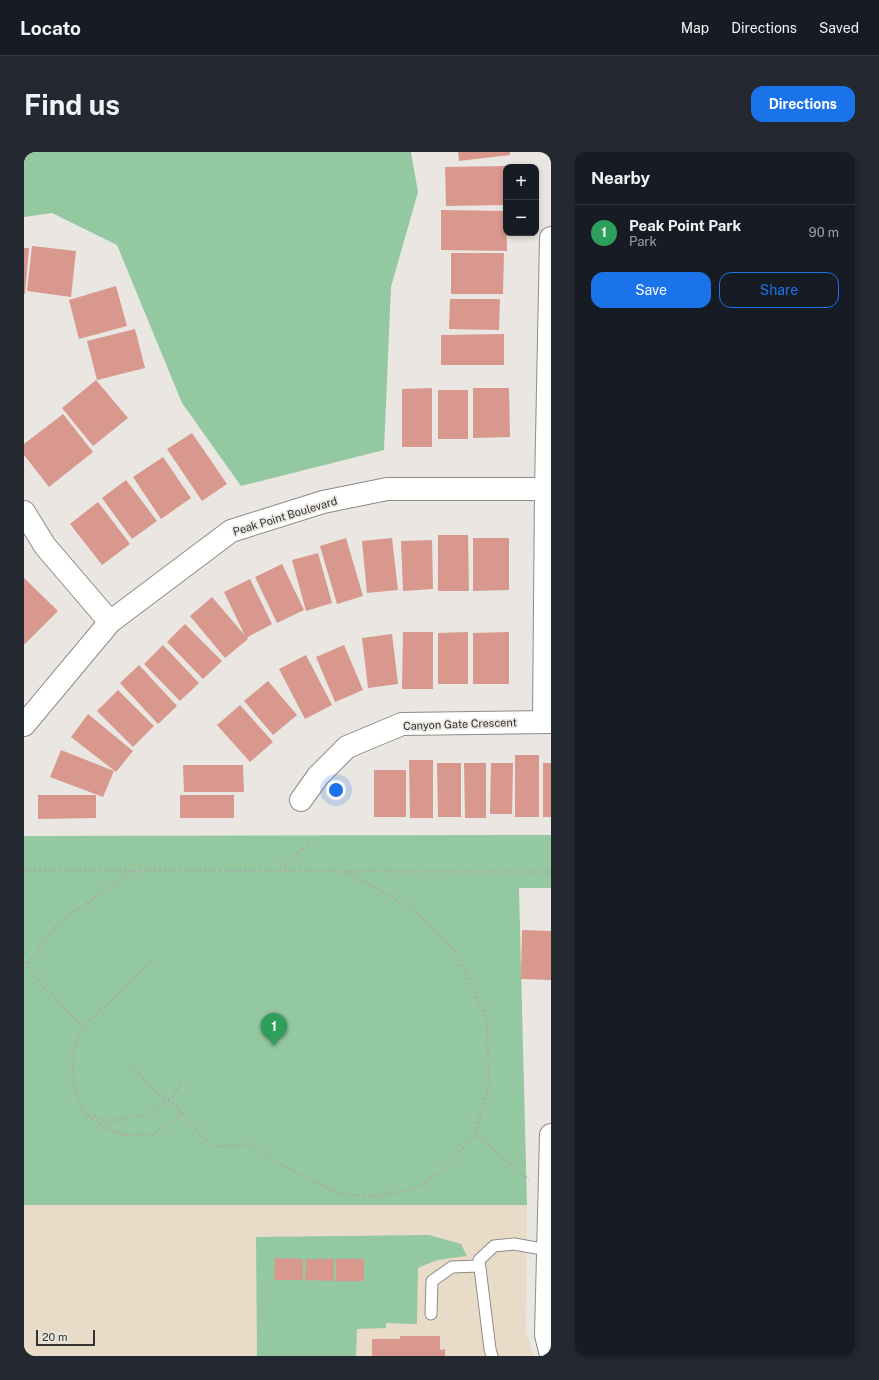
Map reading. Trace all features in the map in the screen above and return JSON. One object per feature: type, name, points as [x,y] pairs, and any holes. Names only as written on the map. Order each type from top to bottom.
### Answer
[{"type":"street","points":[[548,722],[548,489],[551,238]]},
{"type":"street","name":"Peak Point Boulevard","points":[[24,725],[110,622],[231,531],[322,502],[387,489],[548,489]]},
{"type":"street","points":[[24,512],[45,546],[110,622]]},
{"type":"street","name":"Canyon Gate Crescent","points":[[301,800],[318,776],[347,747],[402,724],[548,722]]},
{"type":"street","points":[[551,1134],[550,1250],[546,1335],[551,1355]]},
{"type":"lane","points":[[492,1356],[479,1260],[494,1246],[514,1244],[550,1250]]},
{"type":"lane","points":[[431,1314],[432,1281],[452,1267],[480,1266]]},
{"type":"path","points":[[280,871],[291,856],[311,845]]},
{"type":"path","points":[[24,870],[551,872]]},
{"type":"path","points":[[83,1027],[34,976],[28,963],[59,922],[133,870]]},
{"type":"path","points":[[132,1066],[159,1096],[171,1100],[211,1147],[248,1144],[287,1168],[339,1194],[374,1196],[410,1190],[442,1172],[475,1134],[489,1086],[487,1020],[456,952],[416,911],[345,871]]},
{"type":"path","points":[[152,961],[83,1027],[72,1054],[74,1085],[83,1112],[104,1128],[124,1135],[153,1135],[182,1113]]},
{"type":"path","points":[[83,1112],[108,1122],[122,1118],[146,1115],[171,1100],[181,1083]]},
{"type":"path","points":[[475,1134],[531,1181]]},
{"type":"shaded area","points":[[24,1205],[527,1205],[526,1331],[534,1356],[24,1356]]},
{"type":"green space","points":[[24,152],[411,152],[418,192],[391,287],[384,450],[241,486],[182,403],[117,245],[52,213],[24,217]]},
{"type":"green space","points":[[551,835],[551,888],[519,888],[527,1205],[24,1205],[24,836]]},
{"type":"green space","points":[[429,1235],[461,1244],[467,1256],[437,1260],[418,1268],[417,1324],[386,1323],[386,1328],[357,1329],[356,1356],[257,1356],[256,1237]]},
{"type":"building","points":[[458,152],[510,152],[510,155],[459,161]]},
{"type":"building","points":[[503,166],[503,205],[446,206],[445,167]]},
{"type":"building","points":[[441,210],[503,211],[503,236],[507,236],[507,251],[441,250]]},
{"type":"building","points":[[32,246],[76,251],[71,297],[27,291]]},
{"type":"building","points":[[24,248],[29,248],[25,294],[24,294]]},
{"type":"building","points":[[451,253],[504,253],[503,294],[451,294]]},
{"type":"building","points":[[116,286],[127,326],[79,339],[69,300]]},
{"type":"building","points":[[450,299],[500,299],[499,330],[449,329]]},
{"type":"building","points":[[135,329],[145,368],[97,380],[87,341]]},
{"type":"building","points":[[504,334],[504,365],[441,365],[441,335]]},
{"type":"building","points":[[96,380],[128,418],[93,446],[62,408]]},
{"type":"building","points":[[432,388],[432,447],[402,447],[402,389]]},
{"type":"building","points":[[473,388],[509,388],[510,437],[473,438]]},
{"type":"building","points":[[438,390],[468,390],[468,439],[438,439]]},
{"type":"building","points":[[63,414],[93,452],[49,487],[24,455],[24,444]]},
{"type":"building","points":[[192,433],[227,484],[202,501],[167,449]]},
{"type":"building","points":[[163,457],[191,498],[161,519],[133,477]]},
{"type":"building","points":[[126,480],[157,521],[132,539],[102,498]]},
{"type":"building","points":[[98,502],[130,544],[102,565],[70,524]]},
{"type":"building","points":[[438,535],[468,535],[469,591],[438,591]]},
{"type":"building","points":[[346,538],[363,596],[337,604],[320,546]]},
{"type":"building","points":[[392,538],[398,590],[367,593],[362,541]]},
{"type":"building","points":[[473,538],[509,538],[509,590],[473,591]]},
{"type":"building","points":[[432,540],[433,589],[403,591],[401,541]]},
{"type":"building","points":[[318,553],[332,603],[306,611],[292,560]]},
{"type":"building","points":[[282,564],[304,610],[277,623],[255,577]]},
{"type":"building","points":[[24,578],[58,611],[25,644],[24,643]]},
{"type":"building","points":[[250,579],[272,624],[246,638],[224,592]]},
{"type":"building","points":[[212,597],[248,639],[225,658],[190,616]]},
{"type":"building","points":[[185,624],[222,661],[203,679],[167,642]]},
{"type":"building","points":[[403,632],[433,632],[433,689],[402,689]]},
{"type":"building","points":[[468,632],[468,684],[438,684],[438,633]]},
{"type":"building","points":[[509,632],[509,684],[473,684],[473,633]]},
{"type":"building","points":[[392,634],[398,684],[368,688],[362,638]]},
{"type":"building","points":[[163,645],[199,683],[180,701],[144,664]]},
{"type":"building","points":[[344,645],[363,690],[335,702],[316,657]]},
{"type":"building","points":[[306,655],[332,705],[305,719],[279,669]]},
{"type":"building","points":[[139,665],[177,706],[158,724],[120,683]]},
{"type":"building","points":[[268,681],[297,715],[273,735],[244,701]]},
{"type":"building","points":[[118,690],[154,726],[133,747],[97,711]]},
{"type":"building","points":[[240,705],[273,742],[250,762],[217,725]]},
{"type":"building","points":[[88,714],[133,751],[116,772],[71,737]]},
{"type":"building","points":[[61,750],[114,771],[103,797],[50,777]]},
{"type":"building","points":[[515,755],[539,755],[539,817],[515,817]]},
{"type":"building","points":[[409,760],[433,760],[433,818],[410,818]]},
{"type":"building","points":[[437,763],[461,763],[461,817],[438,817]]},
{"type":"building","points":[[464,763],[486,763],[486,818],[465,818]]},
{"type":"building","points":[[491,763],[513,763],[512,814],[490,814]]},
{"type":"building","points":[[543,763],[551,763],[551,817],[543,817]]},
{"type":"building","points":[[183,765],[243,765],[244,792],[184,792]]},
{"type":"building","points":[[374,770],[406,770],[406,817],[374,817]]},
{"type":"building","points":[[38,795],[96,795],[96,818],[38,819]]},
{"type":"building","points":[[180,795],[234,795],[234,818],[180,818]]},
{"type":"building","points":[[522,930],[551,931],[551,980],[521,979]]},
{"type":"building","points":[[275,1258],[303,1259],[303,1280],[274,1280]]},
{"type":"building","points":[[306,1259],[334,1259],[334,1281],[305,1280]]},
{"type":"building","points":[[336,1259],[364,1259],[364,1281],[336,1281]]},
{"type":"building","points":[[400,1336],[440,1336],[440,1350],[445,1349],[445,1356],[372,1356],[372,1339],[400,1339]]},
{"type":"place","name":"Peak Point Park","points":[[274,1046]]}]
